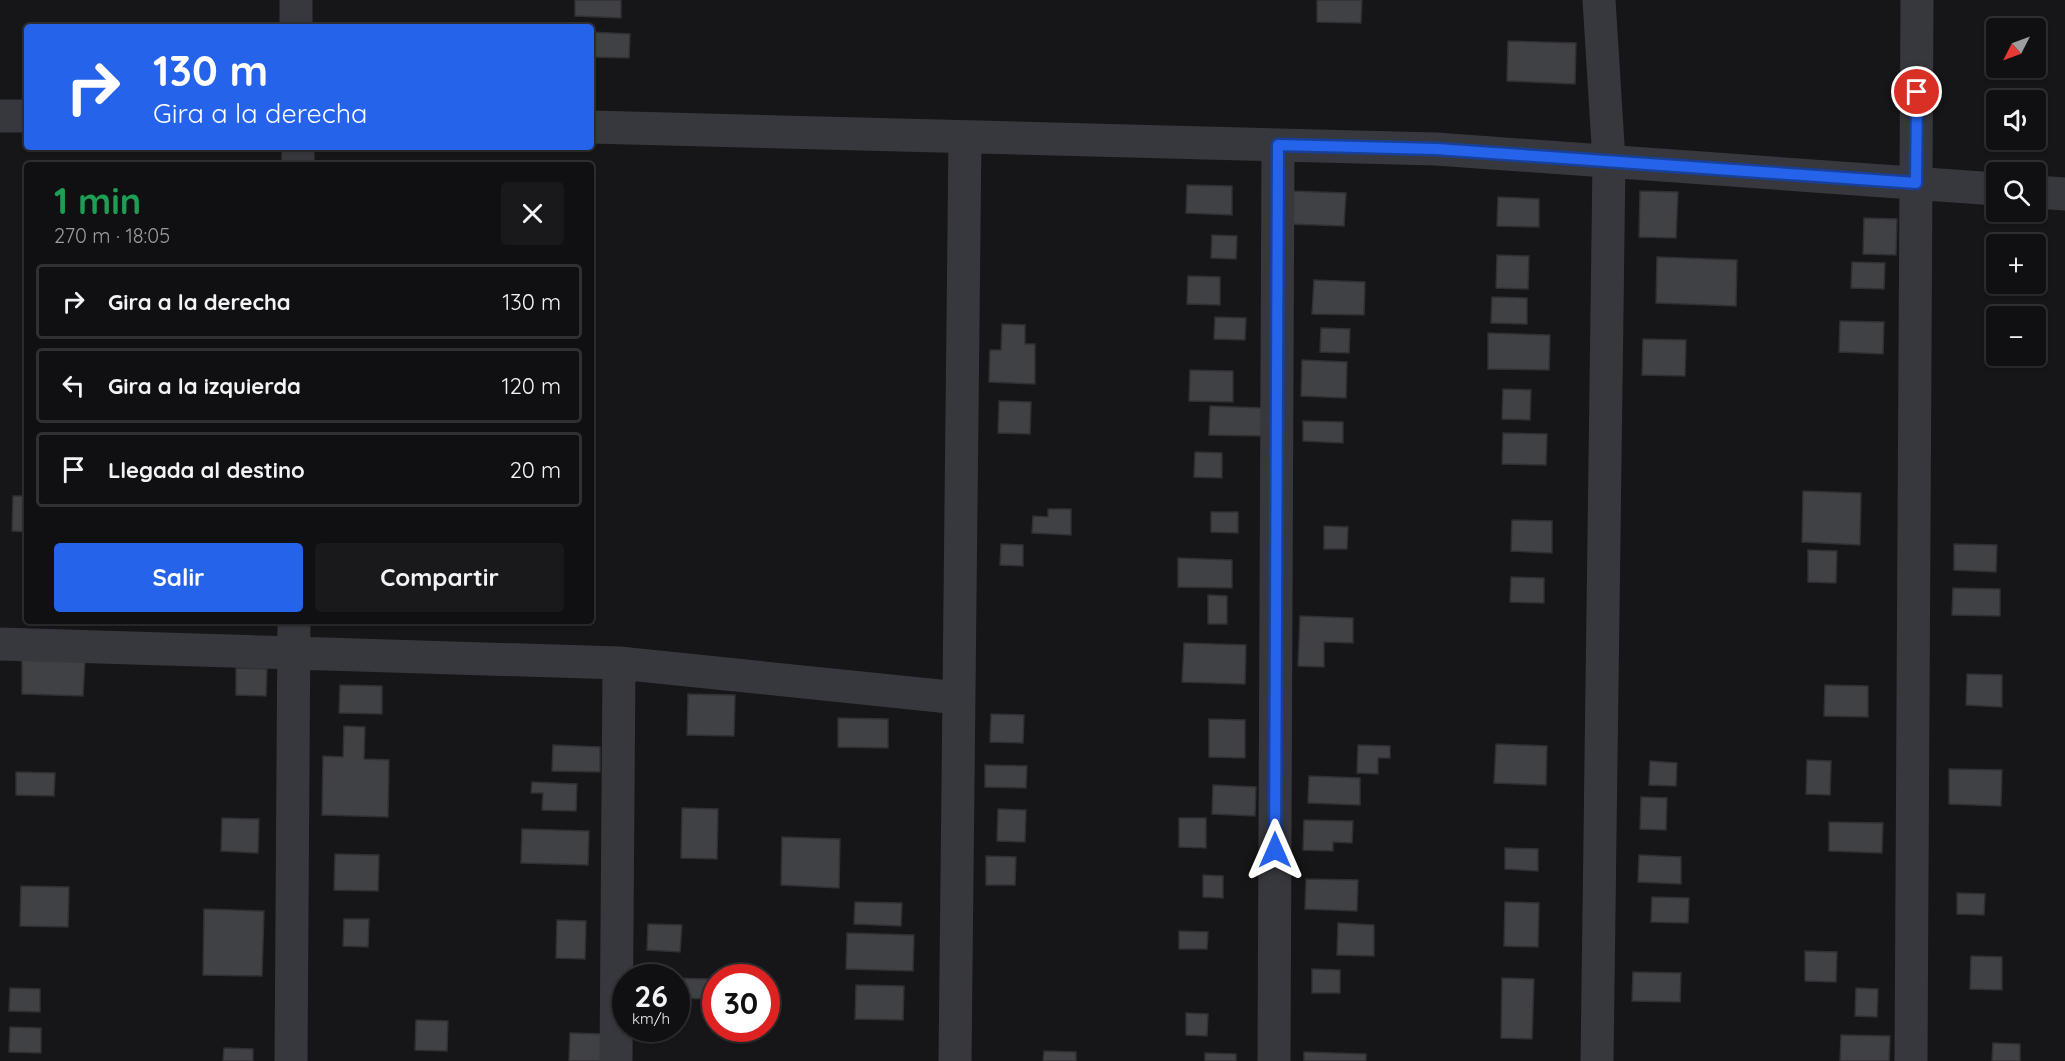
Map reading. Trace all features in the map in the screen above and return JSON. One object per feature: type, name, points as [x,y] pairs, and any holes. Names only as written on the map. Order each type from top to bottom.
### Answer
[{"type":"street","points":[[296,0],[296,24]]},
{"type":"street","points":[[1597,1061],[1609,161],[1599,0]]},
{"type":"street","points":[[1911,1061],[1917,0]]},
{"type":"street","points":[[0,116],[24,116]]},
{"type":"street","points":[[594,127],[1436,149],[1986,188]]},
{"type":"street","points":[[955,1061],[965,137]]},
{"type":"street","points":[[1274,1061],[1278,145]]},
{"type":"street","points":[[2046,193],[2065,194]]},
{"type":"street","points":[[291,1061],[294,624]]},
{"type":"street","points":[[0,645],[619,663],[959,698]]},
{"type":"street","points":[[616,1061],[619,663]]},
{"type":"building","points":[[575,0],[621,0],[621,18],[575,16]]},
{"type":"building","points":[[1317,0],[1362,0],[1361,23],[1317,22]]},
{"type":"building","points":[[594,32],[630,34],[629,58],[594,57]]},
{"type":"building","points":[[1508,41],[1576,43],[1575,84],[1507,81]]},
{"type":"building","points":[[1187,185],[1232,186],[1232,215],[1186,213]]},
{"type":"building","points":[[1291,191],[1346,193],[1344,226],[1289,224]]},
{"type":"building","points":[[1640,191],[1678,192],[1676,238],[1639,237]]},
{"type":"building","points":[[1498,197],[1539,199],[1539,227],[1497,226]]},
{"type":"building","points":[[1864,218],[1897,219],[1896,255],[1863,254]]},
{"type":"building","points":[[1212,235],[1237,236],[1236,259],[1211,258]]},
{"type":"building","points":[[1497,255],[1529,256],[1528,289],[1496,288]]},
{"type":"building","points":[[1657,257],[1737,260],[1736,306],[1656,303]]},
{"type":"building","points":[[1852,262],[1885,263],[1884,289],[1851,288]]},
{"type":"building","points":[[1188,276],[1220,277],[1220,305],[1187,304]]},
{"type":"building","points":[[1314,280],[1365,282],[1364,315],[1312,314]]},
{"type":"building","points":[[1492,297],[1527,298],[1527,324],[1491,323]]},
{"type":"building","points":[[1215,317],[1246,318],[1245,340],[1214,339]]},
{"type":"building","points":[[1840,321],[1884,322],[1883,354],[1839,352]]},
{"type":"building","points":[[1002,324],[1025,325],[1025,344],[1035,344],[1035,384],[989,382],[990,350],[1001,350]]},
{"type":"building","points":[[1321,328],[1350,329],[1349,353],[1320,352]]},
{"type":"building","points":[[1488,333],[1550,335],[1549,370],[1488,369]]},
{"type":"building","points":[[1643,339],[1686,340],[1685,376],[1642,375]]},
{"type":"building","points":[[1302,360],[1347,362],[1346,398],[1301,396]]},
{"type":"building","points":[[1190,370],[1233,371],[1233,402],[1189,401]]},
{"type":"building","points":[[1503,389],[1531,390],[1530,420],[1502,419]]},
{"type":"building","points":[[999,401],[1031,402],[1030,434],[998,433]]},
{"type":"building","points":[[1210,406],[1262,408],[1261,436],[1209,435]]},
{"type":"building","points":[[1303,421],[1343,422],[1343,443],[1303,441]]},
{"type":"building","points":[[1503,433],[1547,434],[1546,465],[1502,464]]},
{"type":"building","points":[[1195,452],[1222,453],[1222,478],[1194,477]]},
{"type":"building","points":[[1803,491],[1861,493],[1860,545],[1802,542]]},
{"type":"building","points":[[13,496],[24,496],[24,532],[12,531]]},
{"type":"building","points":[[1048,509],[1071,509],[1071,535],[1032,533],[1033,516],[1048,517]]},
{"type":"building","points":[[1211,512],[1238,512],[1238,533],[1211,532]]},
{"type":"building","points":[[1512,520],[1552,521],[1552,553],[1511,551]]},
{"type":"building","points":[[1324,526],[1348,527],[1347,549],[1324,549]]},
{"type":"building","points":[[1001,544],[1023,545],[1023,566],[1000,565]]},
{"type":"building","points":[[1954,544],[1997,545],[1996,572],[1954,570]]},
{"type":"building","points":[[1808,550],[1837,551],[1836,583],[1808,582]]},
{"type":"building","points":[[1178,558],[1232,560],[1232,588],[1178,587]]},
{"type":"building","points":[[1511,577],[1544,578],[1544,603],[1510,602]]},
{"type":"building","points":[[1953,588],[2000,589],[2000,616],[1952,615]]},
{"type":"building","points":[[1208,595],[1227,596],[1227,624],[1208,624]]},
{"type":"building","points":[[1300,616],[1353,618],[1353,643],[1324,642],[1324,667],[1298,666]]},
{"type":"building","points":[[1184,643],[1246,645],[1245,684],[1182,682]]},
{"type":"building","points":[[22,659],[85,661],[83,696],[22,694]]},
{"type":"building","points":[[236,668],[267,669],[266,696],[236,695]]},
{"type":"building","points":[[1967,674],[2002,675],[2002,707],[1966,705]]},
{"type":"building","points":[[340,685],[382,686],[382,714],[339,713]]},
{"type":"building","points":[[1825,685],[1868,686],[1868,717],[1824,716]]},
{"type":"building","points":[[688,694],[735,695],[734,736],[687,735]]},
{"type":"building","points":[[991,714],[1024,715],[1023,743],[990,742]]},
{"type":"building","points":[[838,718],[888,719],[888,748],[838,747]]},
{"type":"building","points":[[1209,719],[1245,720],[1245,758],[1209,757]]},
{"type":"building","points":[[344,726],[365,727],[364,759],[389,760],[388,817],[322,815],[323,756],[343,757]]},
{"type":"building","points":[[1496,744],[1547,746],[1546,785],[1494,783]]},
{"type":"building","points":[[553,745],[600,747],[600,772],[552,771]]},
{"type":"building","points":[[1358,745],[1390,746],[1390,758],[1378,758],[1378,774],[1357,773]]},
{"type":"building","points":[[1807,760],[1831,761],[1830,795],[1806,794]]},
{"type":"building","points":[[1650,761],[1677,763],[1676,786],[1649,785]]},
{"type":"building","points":[[985,765],[1027,766],[1026,788],[985,787]]},
{"type":"building","points":[[1949,769],[2002,770],[2001,806],[1949,804]]},
{"type":"building","points":[[16,772],[55,773],[54,796],[16,795]]},
{"type":"building","points":[[1309,776],[1360,778],[1360,805],[1308,803]]},
{"type":"building","points":[[532,782],[577,784],[576,811],[542,810],[543,793],[531,793]]},
{"type":"building","points":[[1213,785],[1256,787],[1255,816],[1212,814]]},
{"type":"building","points":[[1641,797],[1667,798],[1666,830],[1640,829]]},
{"type":"building","points":[[682,808],[718,809],[717,859],[681,858]]},
{"type":"building","points":[[998,809],[1026,810],[1025,842],[997,841]]},
{"type":"building","points":[[222,818],[259,819],[258,853],[221,851]]},
{"type":"building","points":[[1179,818],[1206,818],[1206,848],[1179,847]]},
{"type":"building","points":[[1304,820],[1353,821],[1352,843],[1333,842],[1333,851],[1303,850]]},
{"type":"building","points":[[1829,822],[1883,823],[1882,853],[1829,851]]},
{"type":"building","points":[[522,829],[589,831],[588,865],[521,863]]},
{"type":"building","points":[[782,837],[840,839],[839,888],[781,885]]},
{"type":"building","points":[[1505,848],[1538,849],[1538,871],[1505,869]]},
{"type":"building","points":[[335,854],[379,855],[378,891],[334,890]]},
{"type":"building","points":[[1639,855],[1681,857],[1681,884],[1638,882]]},
{"type":"building","points":[[986,856],[1016,857],[1015,885],[986,885]]},
{"type":"building","points":[[1203,875],[1223,876],[1223,898],[1203,897]]},
{"type":"building","points":[[1306,879],[1358,880],[1357,911],[1305,909]]},
{"type":"building","points":[[21,886],[69,887],[68,927],[20,926]]},
{"type":"building","points":[[1957,893],[1985,894],[1984,915],[1957,914]]},
{"type":"building","points":[[1652,897],[1689,898],[1688,923],[1651,922]]},
{"type":"building","points":[[855,902],[902,903],[901,926],[854,924]]},
{"type":"building","points":[[1505,902],[1539,903],[1538,947],[1504,946]]},
{"type":"building","points":[[204,909],[264,911],[262,976],[203,975]]},
{"type":"building","points":[[344,919],[369,919],[368,947],[343,946]]},
{"type":"building","points":[[557,920],[586,921],[585,959],[556,958]]},
{"type":"building","points":[[1338,923],[1374,925],[1374,956],[1337,955]]},
{"type":"building","points":[[648,924],[682,925],[680,952],[647,950]]},
{"type":"building","points":[[1179,931],[1208,932],[1207,949],[1179,949]]},
{"type":"building","points":[[847,933],[914,935],[913,971],[846,969]]},
{"type":"building","points":[[1805,951],[1837,952],[1836,982],[1805,981]]},
{"type":"building","points":[[1971,956],[2002,957],[2002,990],[1970,989]]},
{"type":"building","points":[[1312,969],[1340,970],[1340,993],[1312,993]]},
{"type":"building","points":[[1633,972],[1681,973],[1680,1002],[1632,1001]]},
{"type":"building","points":[[690,978],[702,979],[702,999],[690,998]]},
{"type":"building","points":[[1502,978],[1534,979],[1532,1039],[1501,1038]]},
{"type":"building","points":[[856,985],[904,986],[903,1020],[855,1019]]},
{"type":"building","points":[[10,988],[40,989],[40,1012],[9,1011]]},
{"type":"building","points":[[1856,988],[1878,989],[1877,1017],[1855,1016]]},
{"type":"building","points":[[1186,1013],[1208,1014],[1207,1036],[1186,1035]]},
{"type":"building","points":[[416,1020],[448,1021],[447,1051],[415,1050]]},
{"type":"building","points":[[10,1027],[41,1028],[41,1053],[9,1052]]},
{"type":"building","points":[[570,1033],[605,1034],[604,1061],[569,1061]]},
{"type":"building","points":[[1841,1035],[1890,1036],[1889,1061],[1840,1061]]},
{"type":"building","points":[[1993,1043],[2020,1044],[2020,1061],[1992,1061]]},
{"type":"building","points":[[224,1048],[253,1049],[253,1061],[223,1061]]},
{"type":"building","points":[[1044,1051],[1076,1052],[1076,1061],[1043,1061]]},
{"type":"building","points":[[1304,1052],[1366,1054],[1366,1061],[1304,1061]]},
{"type":"building","points":[[1205,1053],[1236,1054],[1236,1061],[1205,1061]]},
{"type":"route","points":[[1275,850],[1278,145],[1436,149],[1916,183],[1917,92]]}]
